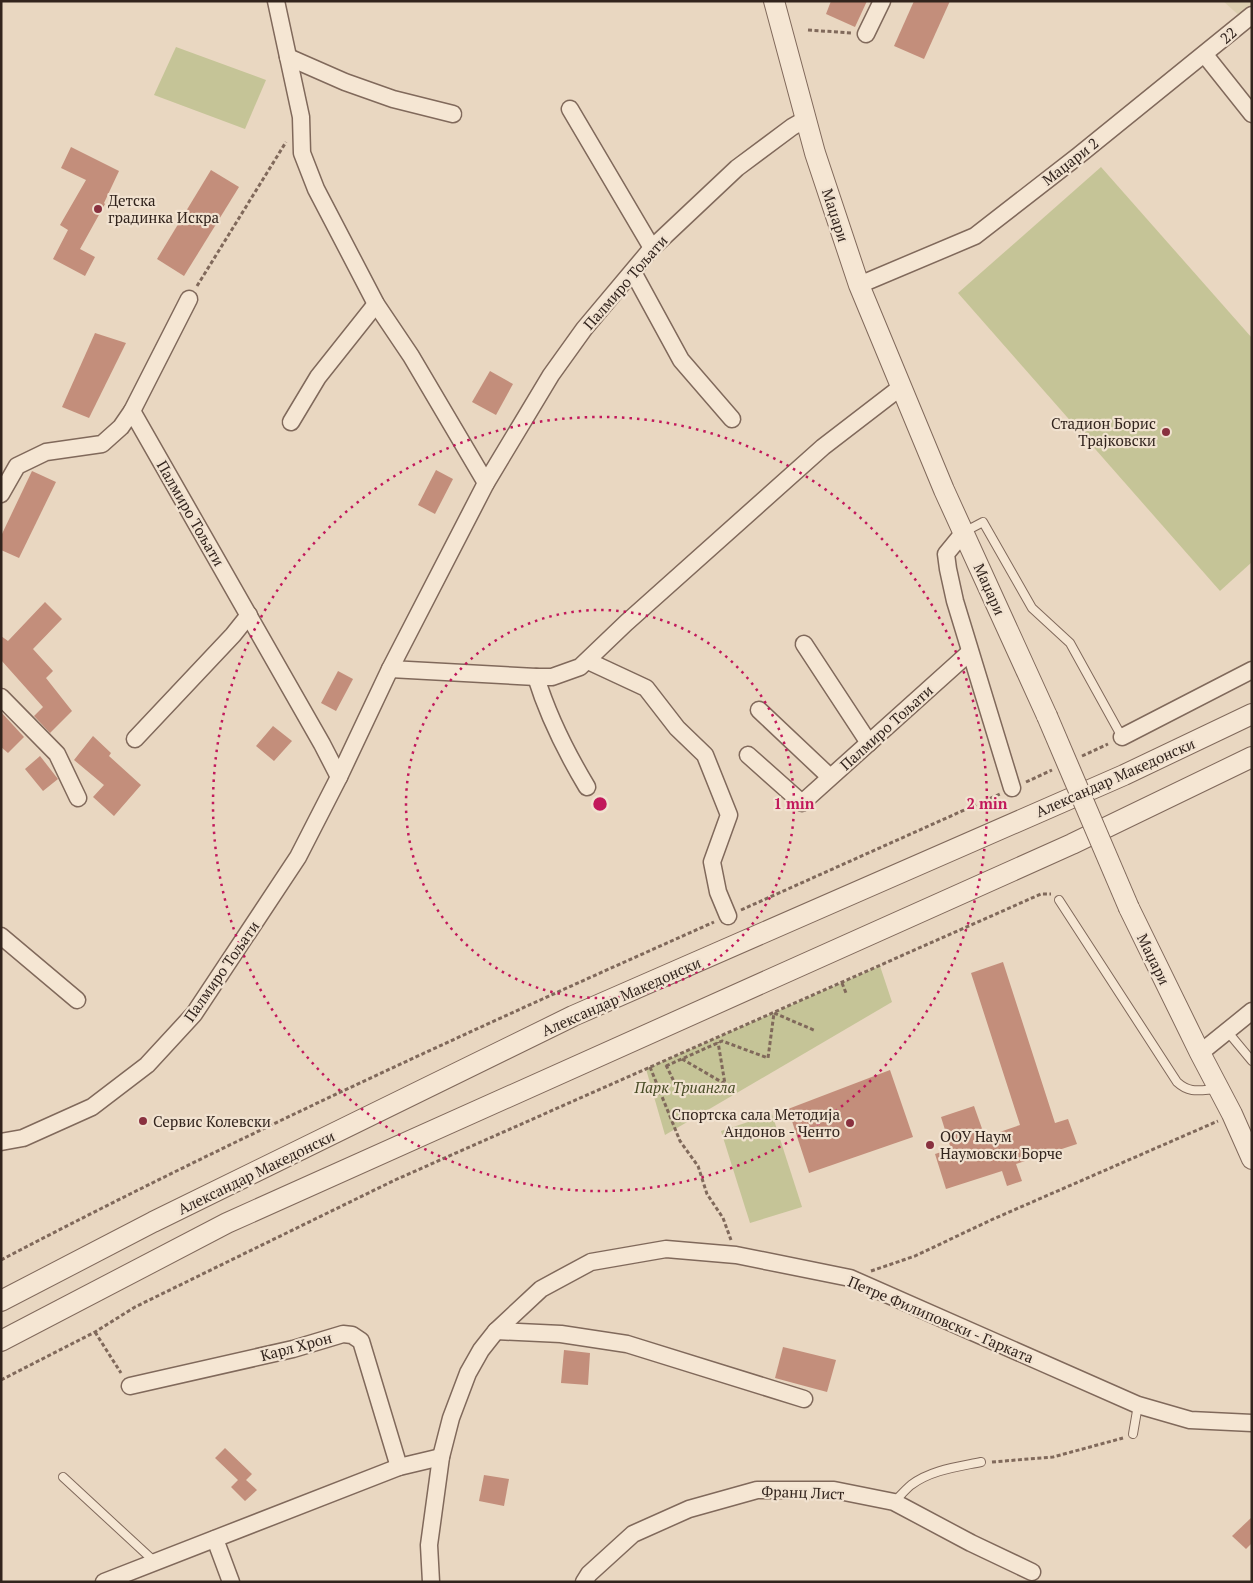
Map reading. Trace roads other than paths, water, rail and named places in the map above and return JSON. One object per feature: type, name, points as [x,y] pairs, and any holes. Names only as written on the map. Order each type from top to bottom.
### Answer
[{"type":"street","points":[[276,1],[301,117],[302,153],[316,189],[376,304],[411,356],[486,483]]},
{"type":"street","name":"Маџари","points":[[774,1],[815,153],[858,285],[944,490],[1047,716],[1129,908],[1252,1158]]},
{"type":"street","points":[[866,34],[882,1]]},
{"type":"street","name":"22","points":[[1205,55],[1252,15]]},
{"type":"street","points":[[1205,55],[1252,114]]},
{"type":"street","name":"Маџари 2","points":[[858,285],[975,236],[1205,55]]},
{"type":"street","points":[[288,57],[344,82],[393,100],[453,114]]},
{"type":"street","points":[[570,109],[652,248]]},
{"type":"street","name":"Палмиро Тољати","points":[[1,1142],[23,1138],[92,1107],[147,1064],[194,1014],[298,857],[340,777],[390,669],[486,483],[551,375],[584,329],[652,248],[737,168],[792,127],[806,119]]},
{"type":"street","points":[[633,272],[681,360],[732,419]]},
{"type":"street","points":[[1,494],[17,466],[46,452],[102,444],[122,427],[189,299]]},
{"type":"street","points":[[291,422],[318,377],[376,304]]},
{"type":"street","points":[[390,669],[552,677],[580,667],[626,623],[823,447],[901,387]]},
{"type":"street","name":"Палмиро Тољати","points":[[132,411],[340,777]]},
{"type":"street","points":[[964,532],[946,554],[948,569],[970,652],[1012,788]]},
{"type":"street","points":[[134,739],[249,616]]},
{"type":"street","points":[[804,644],[869,743]]},
{"type":"street","name":"Палмиро Тољати","points":[[748,754],[802,803],[970,652]]},
{"type":"street","points":[[588,661],[646,688],[677,728],[705,756],[729,815],[712,862],[718,892],[728,916]]},
{"type":"street","points":[[1122,737],[1252,670]]},
{"type":"street","points":[[536,677],[543,700],[569,756],[587,787]]},
{"type":"street","points":[[1,697],[57,754],[78,798]]},
{"type":"street","points":[[759,710],[830,777]]},
{"type":"street","name":"Александар Македонски","points":[[1,1301],[153,1222],[572,1016],[1124,775],[1252,714]]},
{"type":"street","points":[[1,1341],[227,1223],[1072,844],[1252,757]]},
{"type":"street","points":[[1,936],[77,1000]]},
{"type":"street","points":[[1200,1053],[1252,1011]]},
{"type":"street","name":"Петре Филиповски - Гарката","points":[[430,1582],[429,1545],[441,1457],[451,1418],[468,1373],[481,1350],[496,1331],[541,1289],[591,1262],[666,1249],[736,1255],[850,1278],[1138,1405],[1190,1420],[1252,1423]]},
{"type":"street","points":[[496,1331],[561,1334],[627,1344],[804,1399]]},
{"type":"street","name":"Карл Хрон","points":[[130,1386],[293,1349],[343,1334],[352,1335],[361,1342],[399,1467]]},
{"type":"street","points":[[104,1582],[399,1467],[441,1457]]},
{"type":"street","name":"Франц Лист","points":[[584,1582],[589,1574],[633,1534],[689,1509],[757,1490],[834,1490],[894,1502],[1032,1572]]},
{"type":"street","points":[[215,1539],[231,1582]]},
{"type":"lane","points":[[964,532],[983,522],[1032,608],[1070,643],[1122,737]]},
{"type":"lane","points":[[1060,900],[1177,1082],[1185,1089],[1193,1091],[1219,1089]]},
{"type":"lane","points":[[1227,1031],[1252,1062]]},
{"type":"lane","points":[[1133,1434],[1138,1405]]},
{"type":"lane","points":[[894,1502],[911,1485],[930,1474],[949,1468],[982,1462]]},
{"type":"lane","points":[[63,1477],[155,1562]]},
{"type":"place","name":"Детска градинка Искра","points":[[98,209]]},
{"type":"place","name":"Стадион Борис Трајковски","points":[[1166,432]]},
{"type":"place","name":"Сервис Колевски","points":[[143,1121]]},
{"type":"place","name":"Спортска сала Методија Андонов - Ченто","points":[[850,1123]]},
{"type":"place","name":"ООУ Наум Наумовски Борче","points":[[930,1145]]},
{"type":"park label","name":"Парк Триангла","points":[[685,1087]]}]
